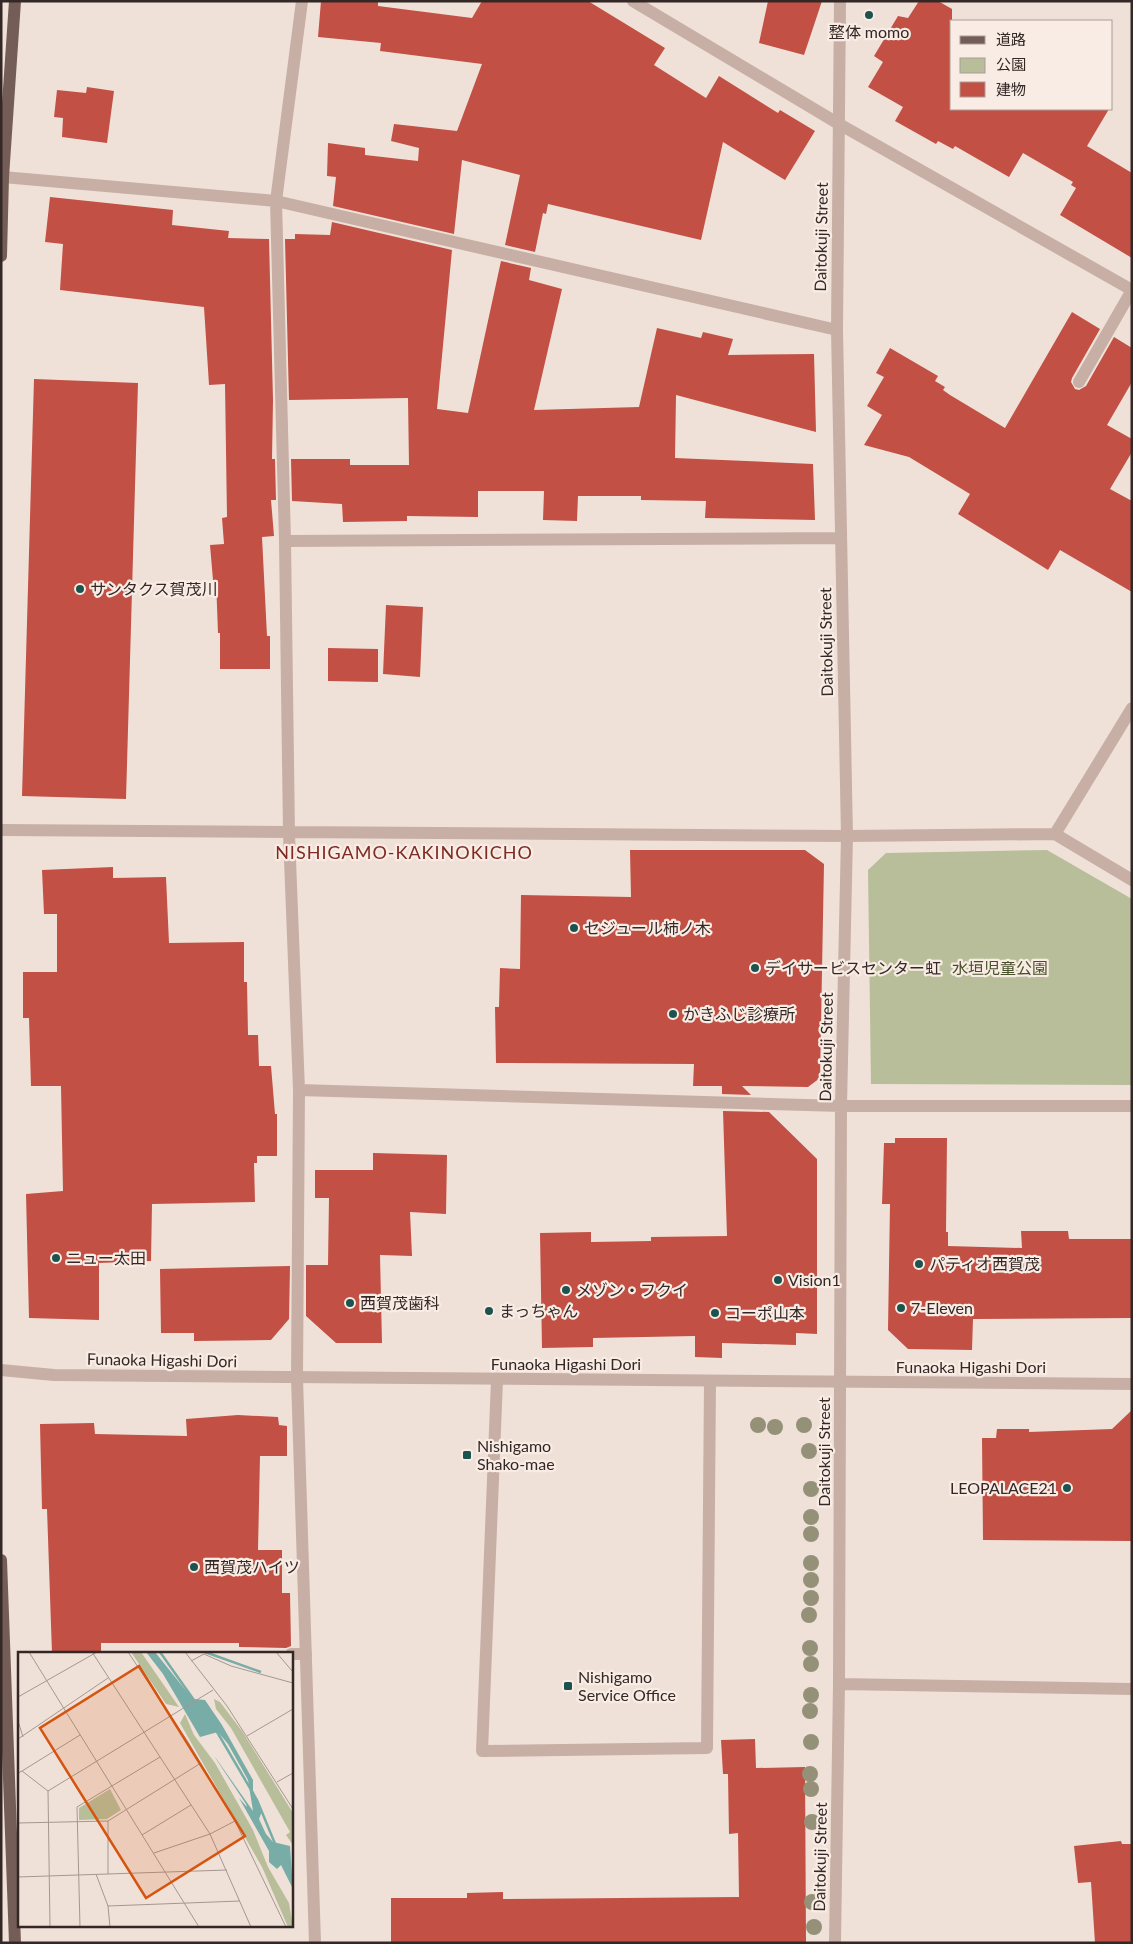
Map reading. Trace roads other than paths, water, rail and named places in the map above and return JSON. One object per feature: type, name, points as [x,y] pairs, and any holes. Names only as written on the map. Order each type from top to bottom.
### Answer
[{"type":"main road","points":[[1,256],[3,177],[15,1]]},
{"type":"main road","points":[[1,1560],[15,1943]]},
{"type":"street","points":[[302,1],[276,201],[285,541],[289,834],[299,1090],[297,1378],[315,1943]]},
{"type":"street","points":[[633,1],[839,124],[1132,290],[1079,382]]},
{"type":"street","name":"Daitokuji Street","points":[[835,1943],[839,1684],[841,1106],[847,836],[837,330],[840,1]]},
{"type":"street","points":[[3,177],[276,201],[837,330]]},
{"type":"street","points":[[285,541],[840,538]]},
{"type":"street","points":[[1055,834],[1132,708]]},
{"type":"street","points":[[1,830],[289,834],[847,836],[1055,834],[1132,880]]},
{"type":"street","points":[[299,1090],[841,1106],[1132,1106]]},
{"type":"street","name":"Funaoka Higashi Dori","points":[[1,1370],[54,1375],[1132,1384]]},
{"type":"street","points":[[497,1380],[482,1751],[707,1748],[710,1380]]},
{"type":"street","points":[[292,1654],[306,1654]]},
{"type":"street","points":[[839,1684],[1132,1689]]},
{"type":"place","name":"整体 momo","points":[[869,15]]},
{"type":"place","name":"サンタクス賀茂川","points":[[80,589]]},
{"type":"place","name":"セジュール柿ノ木","points":[[574,928]]},
{"type":"place","name":"デイサービスセンター虹","points":[[755,968]]},
{"type":"place","name":"かきふじ診療所","points":[[673,1014]]},
{"type":"place","name":"ニュー太田","points":[[56,1258]]},
{"type":"place","name":"パティオ西賀茂","points":[[919,1264]]},
{"type":"place","name":"Vision1","points":[[778,1280]]},
{"type":"place","name":"メゾン・フクイ","points":[[566,1290]]},
{"type":"place","name":"西賀茂歯科","points":[[350,1303]]},
{"type":"place","name":"7-Eleven","points":[[901,1308]]},
{"type":"place","name":"まっちゃん","points":[[489,1311]]},
{"type":"place","name":"コーポ山本","points":[[715,1313]]},
{"type":"place","name":"Nishigamo Shako-mae","points":[[467,1455]]},
{"type":"place","name":"LEOPALACE21","points":[[1067,1488]]},
{"type":"place","name":"西賀茂ハイツ","points":[[194,1567]]},
{"type":"place","name":"Nishigamo Service Office","points":[[568,1686]]},
{"type":"district","name":"NISHIGAMO-KAKINOKICHO","points":[[404,853]]},
{"type":"park label","name":"水垣児童公園","points":[[1000,968]]}]
